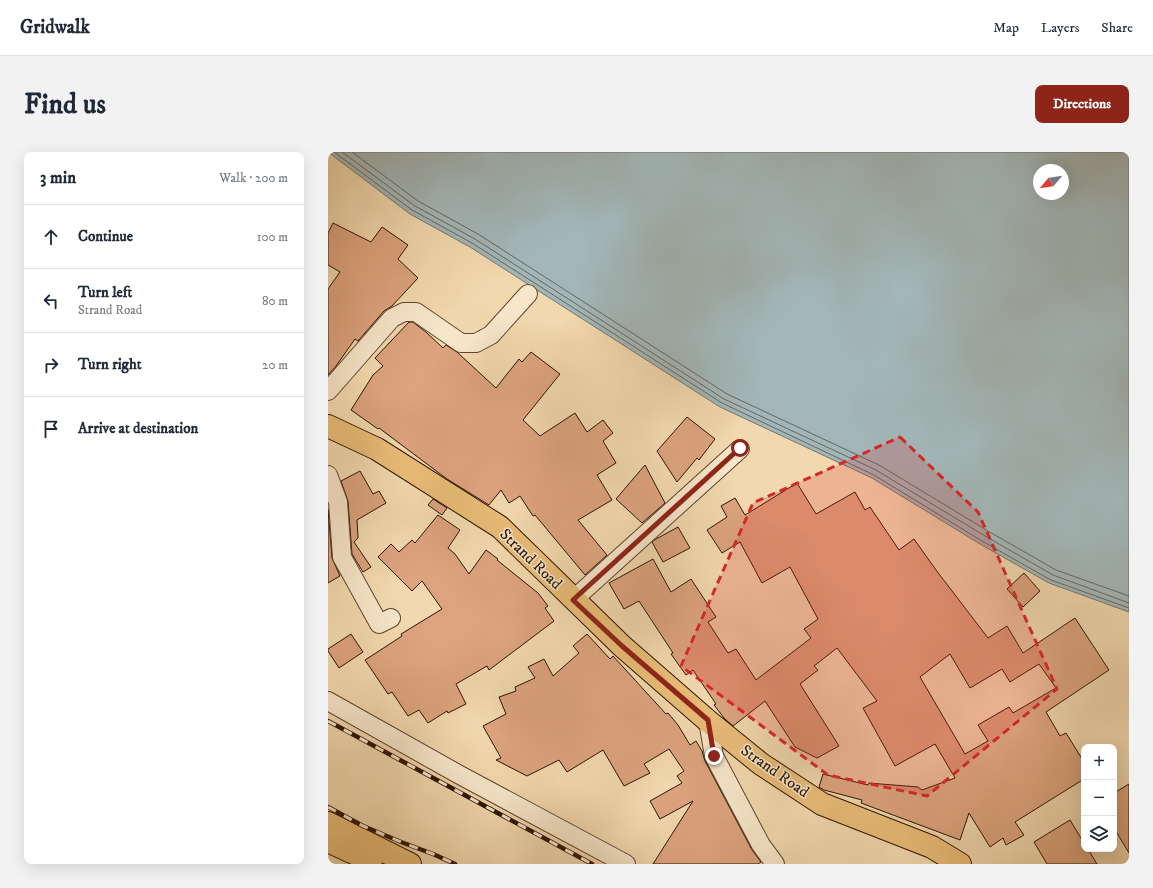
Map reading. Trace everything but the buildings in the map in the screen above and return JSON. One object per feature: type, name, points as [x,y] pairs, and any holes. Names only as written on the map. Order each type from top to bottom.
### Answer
[{"type":"main road","name":"Strand Road","points":[[328,428],[376,449],[500,527],[573,600],[622,646],[761,764],[822,804],[932,847],[960,864]]},
{"type":"main road","points":[[328,823],[410,864]]},
{"type":"main road","points":[[328,841],[377,864]]},
{"type":"street","points":[[328,391],[392,318],[404,312],[416,312],[461,343],[476,343],[491,335],[528,294]]},
{"type":"street","points":[[573,600],[740,448]]},
{"type":"street","points":[[328,475],[338,502],[342,557],[379,624],[391,618]]},
{"type":"street","points":[[328,701],[458,774],[626,864]]},
{"type":"street","points":[[708,720],[714,756],[761,846],[776,864]]},
{"type":"highlighted area","points":[[900,437],[978,512],[1057,689],[927,796],[828,775],[681,666],[753,503]]},
{"type":"water","points":[[328,152],[1129,152],[1129,612],[1049,583],[980,544],[872,478],[720,407],[470,247],[410,214]]},
{"type":"railway","points":[[328,721],[592,864]]},
{"type":"railway","points":[[328,807],[363,826],[455,864]]},
{"type":"route","points":[[714,756],[708,720],[622,646],[573,600],[740,448]]}]
